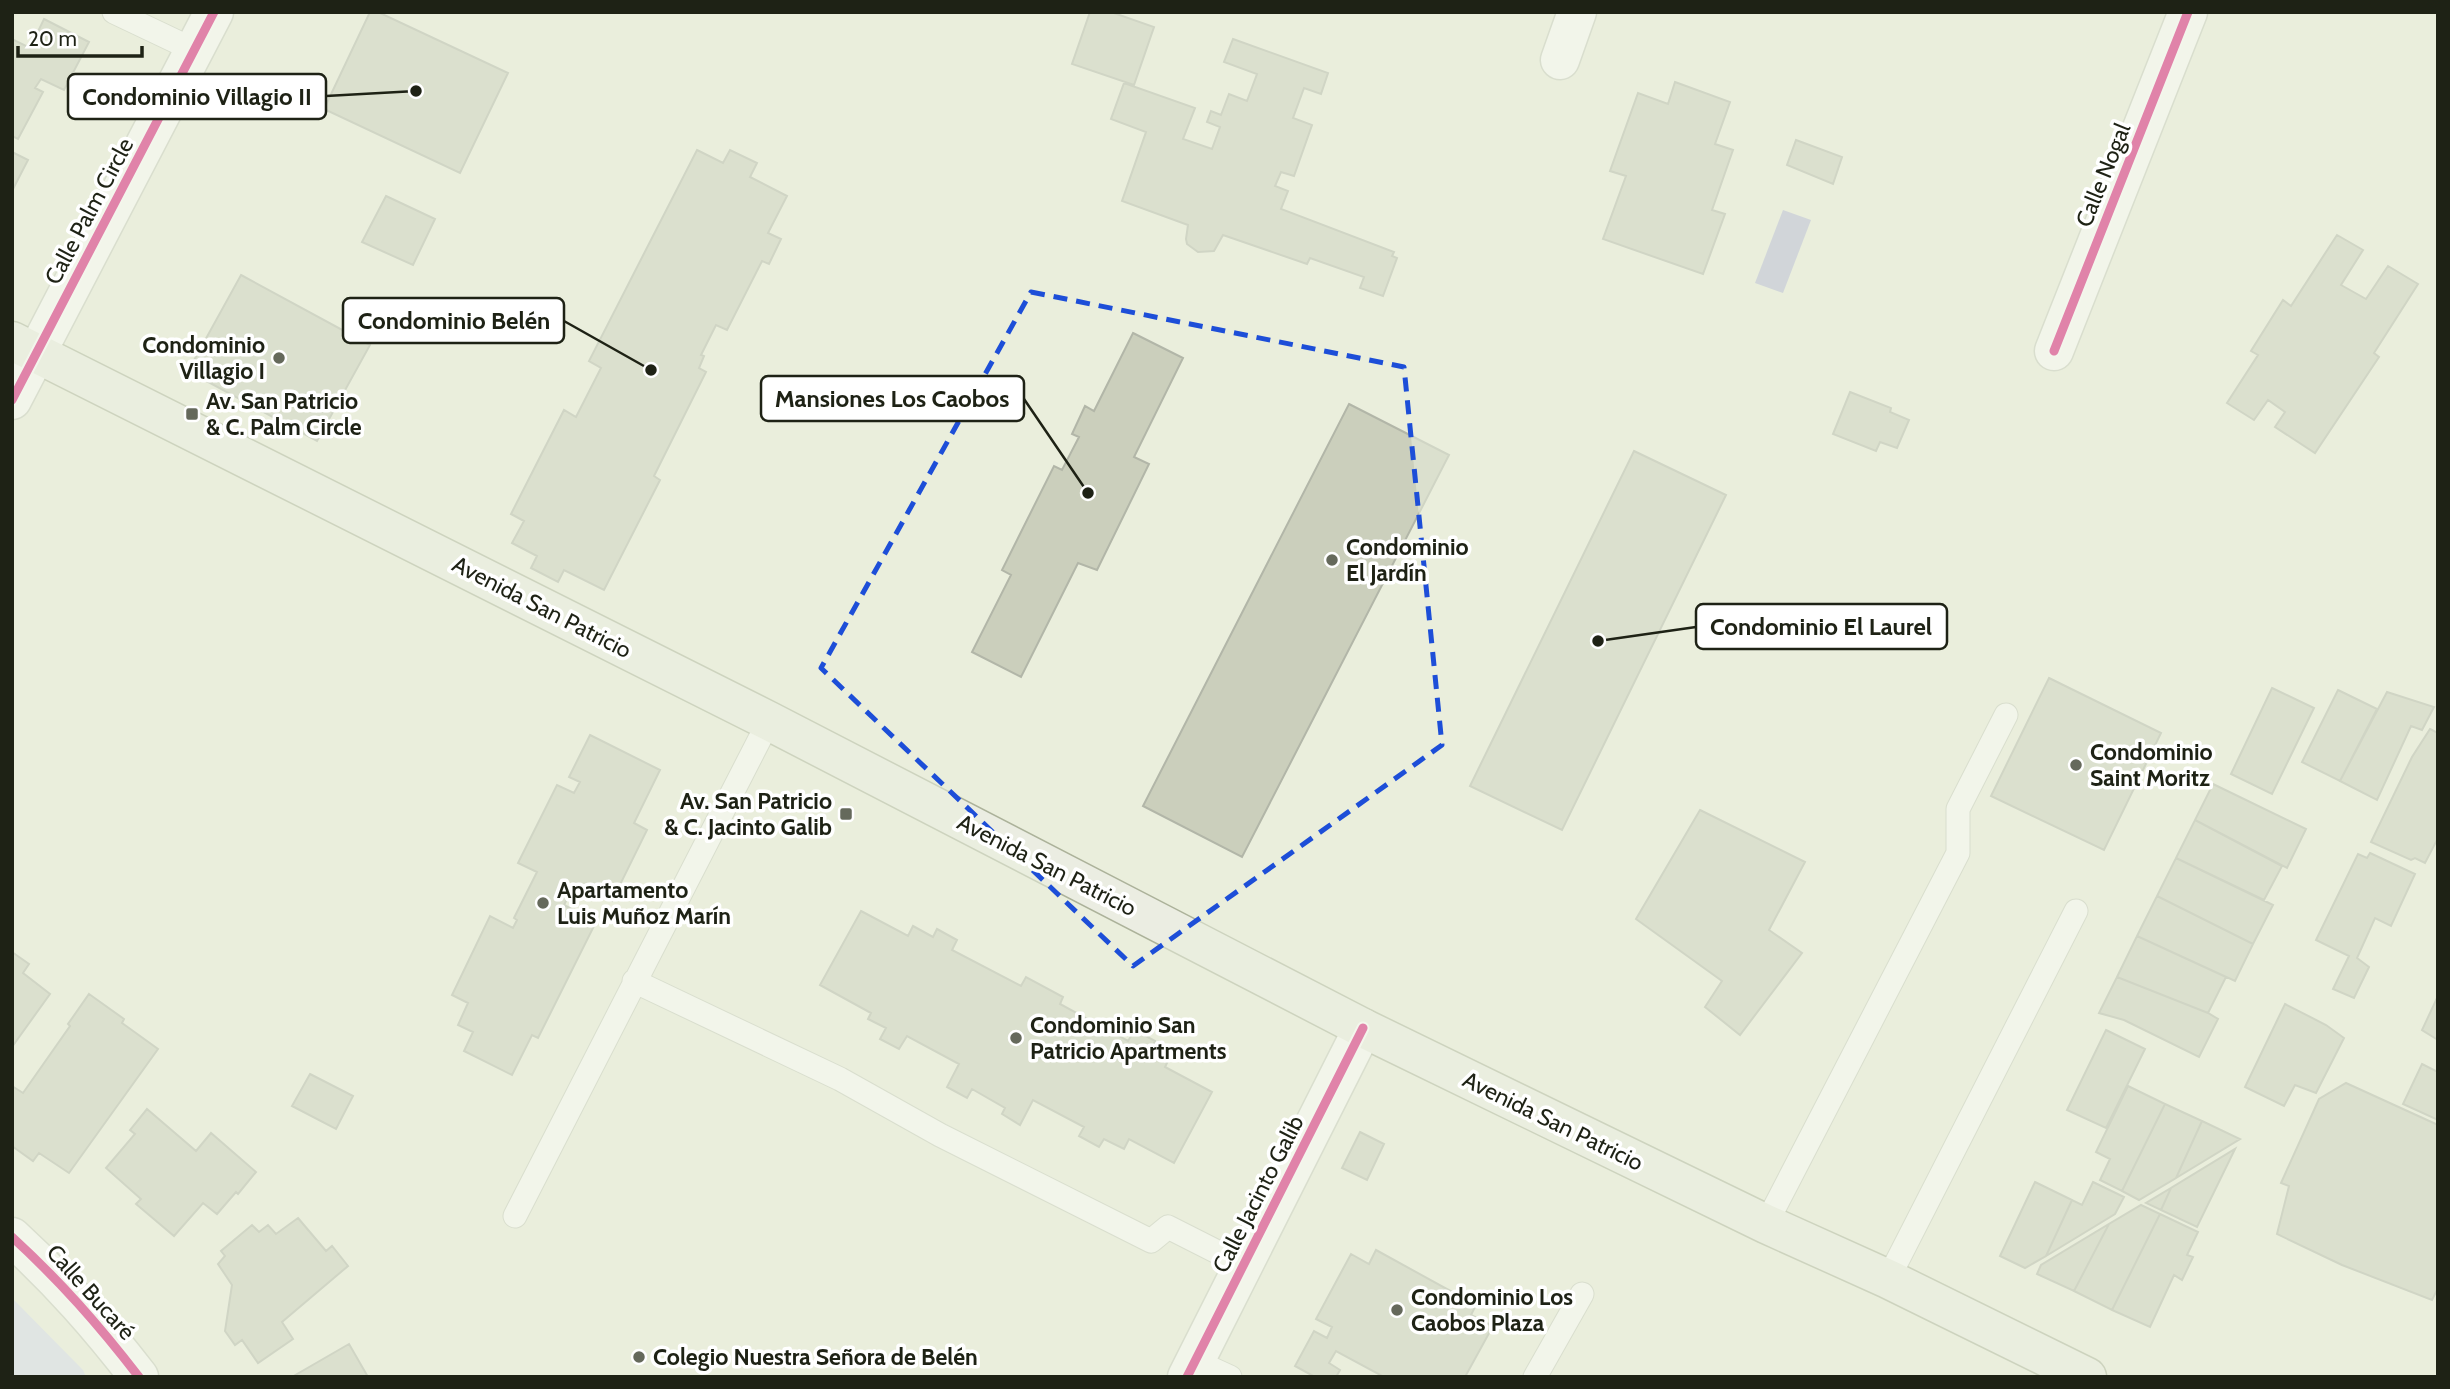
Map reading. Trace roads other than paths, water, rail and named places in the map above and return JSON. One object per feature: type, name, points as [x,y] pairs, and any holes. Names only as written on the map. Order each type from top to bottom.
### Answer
[{"type":"main road","name":"Avenida San Patricio","points":[[24,347],[769,721],[1363,1028],[2087,1377]]},
{"type":"street","name":"Calle Palm Circle","points":[[12,400],[24,347],[214,12]]},
{"type":"street","points":[[1560,60],[1577,12]]},
{"type":"street","name":"Calle Nogal","points":[[2053,351],[2188,12]]},
{"type":"street","name":"Calle Jacinto Galib","points":[[1191,1369],[1363,1028]]},
{"type":"street","name":"Calle Bucaré","points":[[12,1237],[57,1278],[97,1322],[139,1377]]},
{"type":"lane","points":[[114,12],[194,50]]},
{"type":"lane","points":[[1766,1224],[1958,853],[1958,809],[2006,715]]},
{"type":"lane","points":[[515,1216],[769,721]]},
{"type":"lane","points":[[1888,1279],[2076,911]]},
{"type":"lane","points":[[634,981],[840,1079],[940,1135],[1151,1241],[1168,1227],[1243,1265]]},
{"type":"lane","points":[[1535,1377],[1582,1294]]},
{"type":"lane","points":[[1191,1369],[1230,1377]]},
{"type":"water","points":[[1783,210],[1811,220],[1783,293],[1755,283]]},
{"type":"place","name":"Condominio Villagio II","points":[[416,91]]},
{"type":"place","name":"Condominio Villagio I","points":[[279,358]]},
{"type":"place","name":"Condominio Belén","points":[[651,370]]},
{"type":"place","name":"Av. San Patricio & C. Palm Circle","points":[[192,414]]},
{"type":"place","name":"Mansiones Los Caobos","points":[[1088,493]]},
{"type":"place","name":"Condominio El Jardín","points":[[1332,560]]},
{"type":"place","name":"Condominio El Laurel","points":[[1598,641]]},
{"type":"place","name":"Condominio Saint Moritz","points":[[2076,765]]},
{"type":"place","name":"Av. San Patricio & C. Jacinto Galib","points":[[846,814]]},
{"type":"place","name":"Apartamento Luis Muñoz Marín","points":[[543,903]]},
{"type":"place","name":"Condominio San Patricio Apartments","points":[[1016,1038]]},
{"type":"place","name":"Condominio Los Caobos Plaza","points":[[1397,1310]]},
{"type":"place","name":"Colegio Nuestra Señora de Belén","points":[[639,1357]]}]
